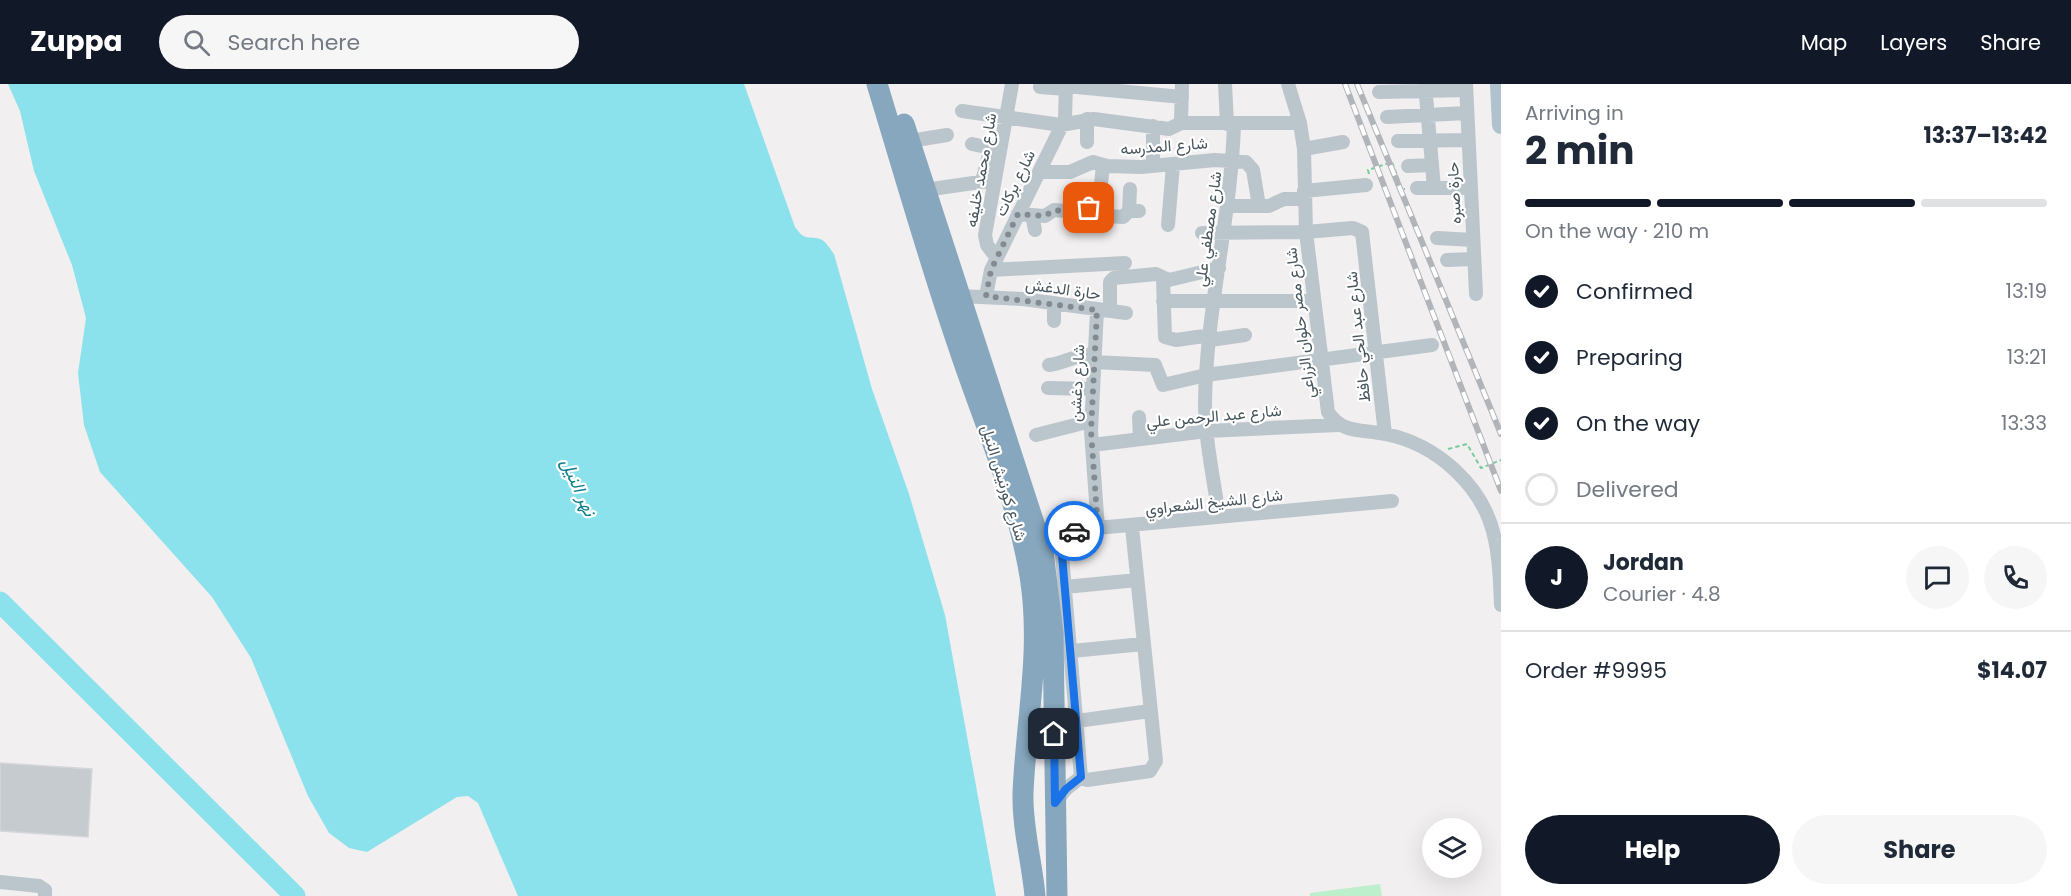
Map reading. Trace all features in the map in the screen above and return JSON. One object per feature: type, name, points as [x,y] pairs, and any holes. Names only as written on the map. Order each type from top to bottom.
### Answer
[{"type":"highway","name":"شارع كورنيش النيل","points":[[877,84],[958,345],[999,460],[1027,559],[1033,603],[1035,653],[1024,783],[1025,829],[1035,896]]},
{"type":"highway","name":"شارع كورنيش النيل","points":[[891,84],[958,296],[1038,534],[1053,634],[1057,896]]},
{"type":"highway","points":[[1024,783],[1055,804],[1051,820],[1039,818],[1025,829]]},
{"type":"main road","points":[[1499,84],[1501,125]]},
{"type":"street","name":"شارع محمد خليفه","points":[[994,264],[985,239],[988,180],[1007,117],[1012,84]]},
{"type":"street","name":"شارع مصطفي علي","points":[[1219,517],[1207,431],[1206,375],[1233,160],[1225,84]]},
{"type":"street","name":"شارع مصر حلوان الزراعي","points":[[1288,84],[1300,123],[1304,149],[1306,232],[1320,360],[1328,412],[1338,425]]},
{"type":"street","name":"شارع بركات","points":[[986,296],[994,264],[1025,214],[1039,172],[1065,117],[1066,86]]},
{"type":"street","points":[[1040,87],[1182,90],[1181,123]]},
{"type":"street","points":[[1379,92],[1466,87]]},
{"type":"street","name":"حارة صبره","points":[[1466,87],[1476,294]]},
{"type":"street","points":[[1425,88],[1434,188]]},
{"type":"street","points":[[962,111],[1061,125],[1087,119],[1173,128],[1181,123],[1231,125],[1300,123]]},
{"type":"street","points":[[1388,117],[1467,113]]},
{"type":"street","points":[[1087,119],[1087,142]]},
{"type":"street","points":[[1152,126],[1153,166]]},
{"type":"street","points":[[910,141],[947,135]]},
{"type":"street","points":[[1398,141],[1468,140]]},
{"type":"street","points":[[1304,149],[1342,142]]},
{"type":"street","points":[[926,190],[988,180],[991,148],[972,144]]},
{"type":"street","points":[[1233,160],[1250,165],[1259,206]]},
{"type":"street","name":"شارع المدرسه","points":[[1039,172],[1070,171],[1093,162],[1103,165],[1153,166],[1233,160]]},
{"type":"street","points":[[1101,184],[1103,165]]},
{"type":"street","points":[[1168,225],[1173,165]]},
{"type":"street","points":[[1408,166],[1431,165]]},
{"type":"street","points":[[1229,206],[1272,206],[1304,195],[1366,185]]},
{"type":"street","points":[[1417,188],[1470,188]]},
{"type":"street","points":[[1025,214],[1045,216],[1054,210],[1075,212],[1089,208],[1097,209],[1107,216],[1123,217],[1134,211],[1130,189]]},
{"type":"street","points":[[1025,214],[1035,230]]},
{"type":"street","name":"شارع عبد الحي حافظ","points":[[1306,232],[1353,228],[1362,232],[1364,237],[1385,434]]},
{"type":"street","points":[[1202,233],[1306,232]]},
{"type":"street","points":[[1437,238],[1473,240]]},
{"type":"street","points":[[1447,260],[1474,259]]},
{"type":"street","points":[[994,264],[1125,263]]},
{"type":"street","points":[[1219,268],[1171,280],[1163,278],[1165,337],[1176,340],[1245,335]]},
{"type":"street","name":"شارع دغشن","points":[[1098,529],[1091,421],[1095,358],[1110,282],[1114,278],[1156,274],[1163,278]]},
{"type":"street","name":"حارة الدغش","points":[[958,296],[986,296],[1126,313]]},
{"type":"street","points":[[1163,302],[1312,301]]},
{"type":"street","points":[[1054,305],[1054,321]]},
{"type":"street","points":[[1049,365],[1068,362],[1087,353],[1095,358],[1155,365],[1163,384],[1206,375],[1432,345]]},
{"type":"street","points":[[1048,388],[1093,389]]},
{"type":"street","points":[[1139,417],[1140,439]]},
{"type":"street","points":[[1036,435],[1091,421]]},
{"type":"street","points":[[1338,425],[1349,430],[1385,434],[1410,441],[1434,453],[1461,477],[1486,513],[1495,538],[1501,605]]},
{"type":"street","name":"شارع عبد الرحمن علي","points":[[1092,445],[1207,431],[1338,425]]},
{"type":"street","name":"شارع الشيخ الشعراوي","points":[[1038,534],[1392,501]]},
{"type":"street","points":[[1081,777],[1087,780],[1145,772],[1154,767],[1156,761],[1132,527]]},
{"type":"street","points":[[1060,532],[1081,777]]},
{"type":"street","points":[[1065,587],[1137,580]]},
{"type":"street","points":[[1072,651],[1143,644]]},
{"type":"street","points":[[1077,721],[1150,711]]},
{"type":"street","points":[[1055,804],[1066,789],[1081,777]]},
{"type":"street","points":[[0,882],[39,886],[45,890],[45,896]]},
{"type":"path","points":[[1368,170],[1392,162],[1402,189]]},
{"type":"path","points":[[1434,453],[1467,444],[1481,468],[1501,460]]},
{"type":"green space","points":[[1380,884],[1382,896],[1310,896],[1310,893]]},
{"type":"water","name":"نهر النيل","points":[[8,84],[744,84],[795,227],[806,237],[822,240],[834,254],[872,389],[909,494],[945,615],[996,896],[518,896],[478,803],[468,796],[457,797],[367,852],[349,848],[329,833],[308,796],[251,658],[212,597],[100,472],[84,425],[78,373],[86,318],[72,265],[34,171],[20,111]]},
{"type":"building","points":[[0,763],[92,769],[88,837],[0,831]]},
{"type":"waterway","points":[[0,602],[295,896]]},
{"type":"railway","points":[[1345,84],[1501,491]]},
{"type":"railway","points":[[1357,84],[1501,434]]},
{"type":"way so far","points":[[1074,531],[1098,529],[1091,431],[1097,310],[986,296],[991,270],[1018,214],[1045,216],[1054,210],[1075,212],[1082,208],[1089,208]]},
{"type":"route","points":[[1054,734],[1055,803],[1066,789],[1081,777],[1060,532],[1074,531]]}]
